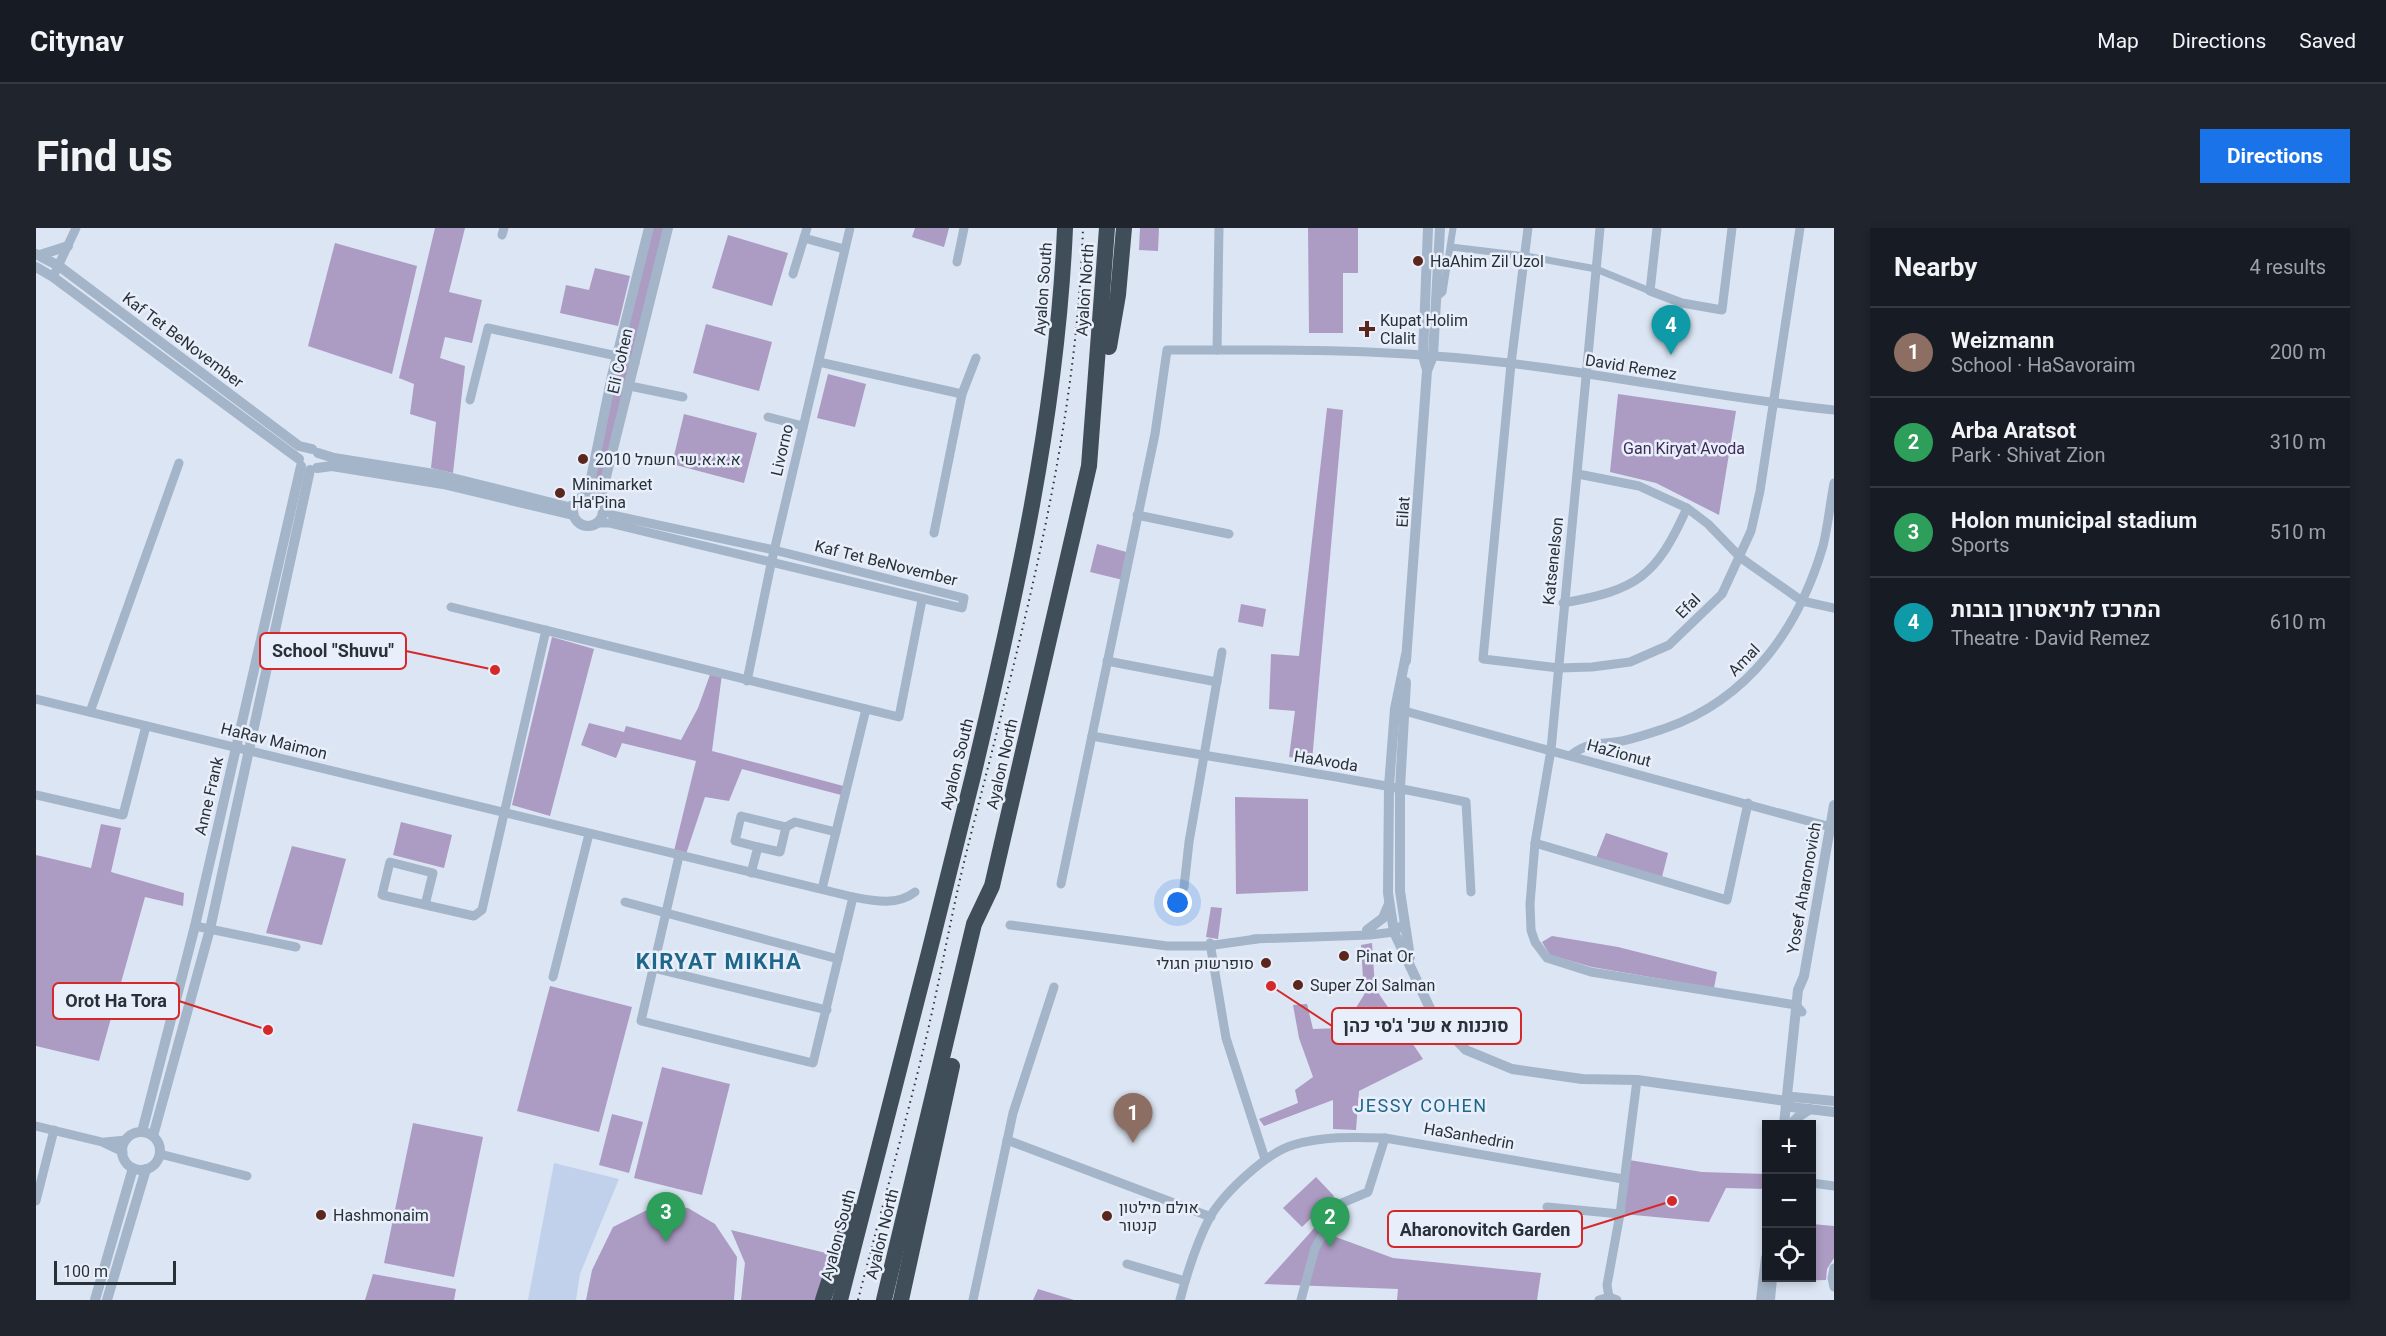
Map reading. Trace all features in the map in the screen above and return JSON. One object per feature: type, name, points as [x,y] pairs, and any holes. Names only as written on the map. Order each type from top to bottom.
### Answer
[{"type":"highway","name":"Ayalon South","points":[[840,1300],[920,992],[1014,604],[1053,381],[1063,294],[1064,228]]},
{"type":"highway","name":"Ayalon North","points":[[884,1300],[974,924],[992,886],[1089,466],[1095,413],[1107,228]]},
{"type":"highway","points":[[1095,413],[1118,295],[1124,228]]},
{"type":"highway","points":[[901,1300],[992,886]]},
{"type":"highway","points":[[824,1300],[920,992]]},
{"type":"street","points":[[53,277],[76,228]]},
{"type":"street","name":"Eli Cohen","points":[[584,496],[589,488],[609,388],[649,228]]},
{"type":"street","points":[[793,274],[807,228]]},
{"type":"street","name":"Livorno","points":[[747,681],[774,550],[850,228]]},
{"type":"street","points":[[957,262],[964,228]]},
{"type":"street","points":[[1217,350],[1219,228]]},
{"type":"street","name":"Eilat","points":[[1428,228],[1428,356]]},
{"type":"street","name":"Eilat","points":[[1411,966],[1393,928],[1389,904],[1400,710],[1440,228]]},
{"type":"street","points":[[1435,299],[1443,292],[1453,228]]},
{"type":"street","points":[[1511,364],[1528,228]]},
{"type":"street","name":"Katsenelson","points":[[1599,228],[1551,750],[1535,843],[1530,904],[1531,930],[1535,942],[1547,958],[1591,972],[1799,1009]]},
{"type":"street","points":[[1650,291],[1657,228]]},
{"type":"street","points":[[1451,247],[1526,256],[1596,269],[1682,303],[1722,310],[1732,228]]},
{"type":"street","name":"Efal","points":[[1511,364],[1483,659],[1559,668],[1630,663],[1669,645],[1722,594],[1741,558],[1751,531],[1760,491],[1800,228]]},
{"type":"street","name":"Eli Cohen","points":[[601,504],[665,229]]},
{"type":"street","points":[[804,238],[844,249]]},
{"type":"street","points":[[38,254],[68,246]]},
{"type":"street","name":"Kaf Tet BeNovember","points":[[38,254],[59,266],[299,446],[334,458],[440,475],[574,510]]},
{"type":"street","name":"Kaf Tet BeNovember","points":[[36,267],[53,277],[307,466]]},
{"type":"street","points":[[470,400],[488,328],[617,356],[636,357]]},
{"type":"street","name":"David Remez","points":[[1137,515],[1155,434],[1167,350],[1428,356],[1511,364],[1772,403],[1834,410]]},
{"type":"street","points":[[934,533],[962,394],[976,358]]},
{"type":"street","points":[[819,362],[962,394]]},
{"type":"street","points":[[612,376],[630,386],[682,398]]},
{"type":"street","points":[[609,388],[630,386]]},
{"type":"street","points":[[768,417],[803,426]]},
{"type":"street","points":[[315,451],[321,460],[307,466],[302,452],[315,451]]},
{"type":"street","points":[[90,712],[179,463]]},
{"type":"street","points":[[307,466],[332,466],[443,484],[574,510],[583,525],[597,523],[601,518],[601,504],[590,496],[584,496],[574,510]]},
{"type":"street","name":"Anne Frank","points":[[148,1134],[236,748],[307,466]]},
{"type":"street","name":"Anne Frank","points":[[148,1134],[210,929],[307,466]]},
{"type":"street","points":[[1578,474],[1639,486],[1687,508],[1708,524],[1741,558],[1802,601],[1834,608]]},
{"type":"street","name":"Amal","points":[[1571,755],[1587,744],[1637,738],[1675,725],[1739,687],[1767,659],[1786,633],[1802,601],[1823,544],[1834,483]]},
{"type":"street","name":"Kaf Tet BeNovember","points":[[597,523],[962,608],[964,598],[774,550],[612,515],[601,504]]},
{"type":"street","points":[[1563,603],[1604,596],[1642,579],[1670,545],[1687,508]]},
{"type":"street","points":[[1060,884],[1107,661],[1118,620],[1137,515],[1229,534]]},
{"type":"street","points":[[451,608],[899,717],[922,600]]},
{"type":"street","points":[[425,905],[433,873],[390,862],[382,895],[425,905],[474,916],[482,910],[546,630]]},
{"type":"street","points":[[1184,886],[1189,842],[1222,652]]},
{"type":"street","points":[[1107,661],[1217,682]]},
{"type":"street","name":"HaRav Maimon","points":[[36,699],[853,897],[893,901],[905,900],[915,892]]},
{"type":"street","points":[[822,889],[866,709]]},
{"type":"street","name":"HaZionut","points":[[1400,710],[1831,827]]},
{"type":"street","points":[[36,795],[123,815],[146,726]]},
{"type":"street","name":"HaAvoda","points":[[1092,736],[1205,757],[1395,787],[1466,802],[1472,892]]},
{"type":"street","name":"Eilat","points":[[1395,787],[1400,891],[1411,966]]},
{"type":"street","points":[[1535,843],[1727,900],[1748,803]]},
{"type":"street","name":"Yosef Aharonovich","points":[[1791,1120],[1790,1102],[1799,1009],[1834,805]]},
{"type":"street","points":[[786,827],[780,852],[735,841],[741,816],[786,827],[795,822],[836,832]]},
{"type":"street","points":[[554,978],[589,834]]},
{"type":"street","points":[[752,873],[758,847]]},
{"type":"street","points":[[679,856],[640,1021],[813,1063],[853,897]]},
{"type":"street","points":[[625,902],[838,959]]},
{"type":"street","points":[[1367,930],[1383,918],[1389,904]]},
{"type":"street","points":[[1010,925],[1167,946],[1337,936],[1393,928],[1405,923]]},
{"type":"street","points":[[195,926],[297,947]]},
{"type":"street","points":[[1337,936],[1393,928]]},
{"type":"street","points":[[1208,944],[1226,1038],[1265,1159]]},
{"type":"street","points":[[1411,966],[1434,1017],[1466,1050],[1512,1069],[1582,1079],[1613,1079],[1790,1102],[1834,1101]]},
{"type":"street","points":[[653,968],[827,1010]]},
{"type":"street","points":[[974,1300],[1013,1113],[1054,987]]},
{"type":"street","points":[[1599,1300],[1613,1298],[1606,1285],[1620,1214],[1638,1082]]},
{"type":"street","points":[[1790,1102],[1810,1109],[1834,1112]]},
{"type":"street","name":"Yosef Aharonovich","points":[[1785,1120],[1790,1102]]},
{"type":"street","points":[[1795,1120],[1810,1109]]},
{"type":"street","points":[[36,1126],[124,1146]]},
{"type":"street","points":[[36,1201],[54,1130]]},
{"type":"street","points":[[107,1300],[146,1169],[157,1161],[160,1154],[160,1147],[148,1134],[136,1133],[124,1146]]},
{"type":"street","points":[[1301,1300],[1315,1248],[1342,1203],[1368,1192],[1385,1138]]},
{"type":"street","name":"HaSanhedrin","points":[[1180,1300],[1185,1281],[1211,1216],[1265,1159],[1291,1146],[1318,1139],[1385,1138],[1623,1179]]},
{"type":"street","points":[[1007,1140],[1211,1216]]},
{"type":"street","points":[[124,1146],[128,1163],[133,1167],[146,1169]]},
{"type":"street","points":[[160,1154],[247,1176]]},
{"type":"street","points":[[95,1300],[133,1167]]},
{"type":"street","points":[[1816,1184],[1834,1186]]},
{"type":"street","points":[[1547,1207],[1620,1214]]},
{"type":"street","points":[[1127,1264],[1185,1281]]},
{"type":"street","points":[[1834,1268],[1832,1278],[1834,1287]]},
{"type":"street","points":[[1761,1300],[1764,1282]]},
{"type":"street","points":[[1770,1300],[1772,1282]]},
{"type":"green space","points":[[435,228],[465,228],[449,292],[482,300],[472,343],[445,337],[440,358],[465,366],[453,473],[431,468],[436,422],[410,414],[414,384],[399,378]]},
{"type":"green space","points":[[649,228],[668,228],[602,491],[589,488]]},
{"type":"green space","points":[[915,228],[949,228],[944,247],[912,237]]},
{"type":"green space","points":[[1140,228],[1159,228],[1158,251],[1139,250]]},
{"type":"green space","points":[[1308,228],[1358,228],[1358,273],[1343,273],[1343,333],[1309,333]]},
{"type":"green space","points":[[728,235],[788,253],[772,306],[712,288]]},
{"type":"green space","points":[[335,243],[417,266],[392,374],[308,346]]},
{"type":"green space","points":[[595,268],[630,276],[618,326],[560,313],[566,285],[589,290]]},
{"type":"green space","points":[[706,324],[772,342],[759,391],[693,373]]},
{"type":"green space","points":[[828,374],[866,384],[855,427],[817,418]]},
{"type":"green space","name":"Gan Kiryat Avoda","points":[[1618,394],[1736,411],[1719,515],[1656,483],[1610,472]]},
{"type":"green space","points":[[1327,408],[1343,410],[1312,761],[1289,757],[1295,711],[1269,709],[1271,654],[1299,656]]},
{"type":"green space","points":[[684,414],[757,433],[744,483],[672,464]]},
{"type":"green space","points":[[1097,544],[1130,553],[1123,580],[1090,572]]},
{"type":"green space","points":[[1241,604],[1266,609],[1263,627],[1238,622]]},
{"type":"green space","points":[[552,637],[594,649],[550,816],[512,805]]},
{"type":"green space","points":[[711,672],[722,674],[712,751],[847,787],[845,796],[742,769],[729,801],[705,797],[686,854],[674,851],[696,761],[622,743],[616,758],[581,745],[589,723],[624,732],[626,726],[681,740],[698,708]]},
{"type":"green space","points":[[1235,797],[1308,799],[1308,891],[1236,894]]},
{"type":"green space","points":[[401,822],[452,835],[444,868],[393,855]]},
{"type":"green space","points":[[101,824],[121,828],[111,872],[184,893],[183,906],[145,897],[99,1061],[36,1046],[36,855],[91,868]]},
{"type":"green space","points":[[1606,833],[1668,853],[1662,877],[1596,858]]},
{"type":"green space","points":[[292,846],[346,859],[322,945],[266,933]]},
{"type":"green space","points":[[1211,907],[1222,908],[1218,939],[1206,937]]},
{"type":"green space","points":[[1552,936],[1618,947],[1717,972],[1714,988],[1592,967],[1550,955],[1542,942]]},
{"type":"green space","points":[[1372,943],[1375,988],[1423,1059],[1359,1091],[1356,1130],[1333,1129],[1333,1100],[1264,1126],[1259,1119],[1298,1103],[1295,1090],[1313,1077],[1299,1038],[1293,1005],[1307,1004],[1313,1029],[1343,1028],[1364,995],[1361,945]]},
{"type":"green space","points":[[550,986],[632,1007],[599,1132],[517,1111]]},
{"type":"green space","points":[[662,1067],[730,1084],[702,1195],[634,1178]]},
{"type":"green space","points":[[612,1114],[643,1122],[629,1173],[599,1165]]},
{"type":"green space","points":[[413,1123],[483,1137],[454,1277],[384,1263]]},
{"type":"green space","points":[[1629,1160],[1702,1172],[1762,1174],[1762,1189],[1726,1188],[1709,1222],[1623,1214]]},
{"type":"green space","points":[[1316,1177],[1334,1196],[1302,1227],[1283,1208]]},
{"type":"green space","points":[[657,1205],[688,1208],[715,1224],[737,1257],[734,1300],[586,1300],[592,1270],[613,1227]]},
{"type":"green space","points":[[1335,1205],[1333,1236],[1393,1258],[1541,1273],[1537,1300],[1397,1300],[1398,1289],[1264,1284]]},
{"type":"green space","points":[[1816,1224],[1834,1226],[1834,1258],[1827,1269],[1826,1280],[1816,1280]]},
{"type":"green space","points":[[731,1230],[830,1254],[816,1300],[741,1300],[745,1263]]},
{"type":"green space","points":[[373,1274],[456,1289],[454,1300],[365,1300]]},
{"type":"green space","points":[[1038,1289],[1074,1300],[1033,1300]]},
{"type":"shaded area","points":[[554,1163],[619,1179],[580,1274],[576,1300],[528,1300]]},
{"type":"railway","points":[[858,1300],[922,1055],[961,876],[1042,542],[1069,387],[1078,308],[1083,228]]},
{"type":"place","name":"HaAhim Zil Uzol","points":[[1418,261]]},
{"type":"place","name":"Kupat Holim Clalit","points":[[1367,329]]},
{"type":"place","name":"המרכז לתיאטרון בובות","points":[[1671,355]]},
{"type":"place","name":"א.א.א.שי חשמל 2010","points":[[583,459]]},
{"type":"place","name":"Minimarket Ha'Pina","points":[[560,493]]},
{"type":"place","name":"School \"Shuvu\"","points":[[495,670]]},
{"type":"place","name":"Pinat Or","points":[[1344,956]]},
{"type":"place","name":"סופרשוק חגולי","points":[[1266,963]]},
{"type":"place","name":"Super Zol Salman","points":[[1298,985]]},
{"type":"place","name":"סוכנות א שכ' ג'סי כהן","points":[[1271,986]]},
{"type":"place","name":"Orot Ha Tora","points":[[268,1030]]},
{"type":"place","name":"Weizmann","points":[[1133,1143]]},
{"type":"place","name":"Aharonovitch Garden","points":[[1672,1201]]},
{"type":"place","name":"Hashmonaim","points":[[321,1215]]},
{"type":"place","name":"אולם מילטון קנטור","points":[[1107,1216]]},
{"type":"place","name":"Holon municipal stadium","points":[[666,1242]]},
{"type":"place","name":"Arba Aratsot","points":[[1330,1247]]},
{"type":"district","name":"KIRYAT MIKHA","points":[[719,961]]},
{"type":"district","name":"JESSY COHEN","points":[[1421,1105]]}]
